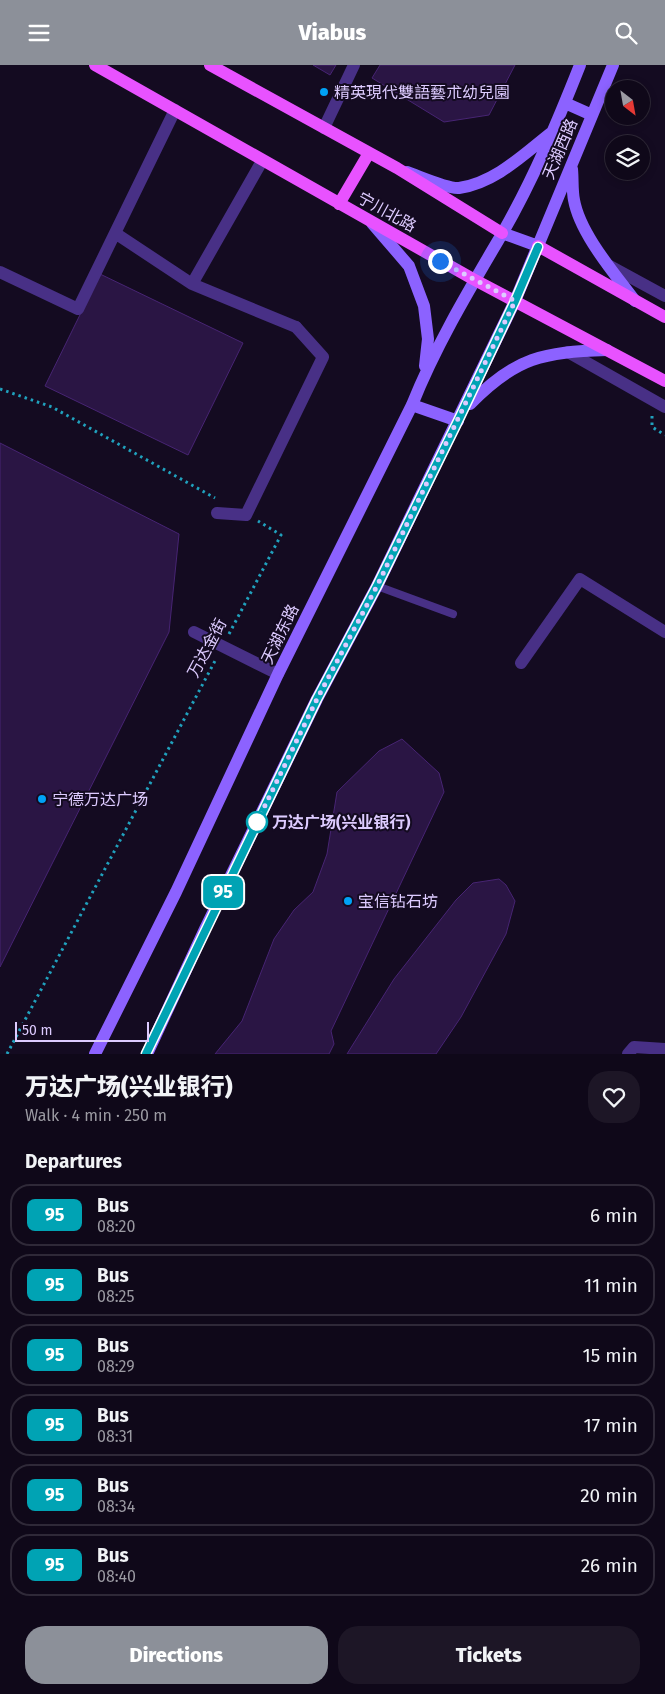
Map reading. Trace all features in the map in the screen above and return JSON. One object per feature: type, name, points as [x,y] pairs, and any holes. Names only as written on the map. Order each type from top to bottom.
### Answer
[{"type":"main road","name":"宁川北路","points":[[95,65],[473,279],[664,379]]},
{"type":"main road","points":[[210,65],[396,168],[502,233],[538,247],[665,317]]},
{"type":"main road","name":"天湖西路","points":[[502,233],[555,130],[579,65]]},
{"type":"main road","name":"天湖西路","points":[[538,247],[613,65]]},
{"type":"main road","points":[[565,103],[592,115]]},
{"type":"main road","points":[[396,168],[458,188],[482,180],[506,168],[555,130]]},
{"type":"main road","points":[[339,203],[369,153]]},
{"type":"main road","points":[[572,164],[574,201],[584,227],[608,265],[635,301]]},
{"type":"main road","points":[[371,221],[409,266],[424,306],[428,339],[424,374]]},
{"type":"main road","name":"天湖东路","points":[[95,1054],[176,892],[278,673],[412,405],[424,374],[473,279],[502,233]]},
{"type":"main road","points":[[146,1054],[317,699],[377,586],[460,416],[515,301],[538,247]]},
{"type":"main road","points":[[460,416],[490,384],[525,362],[550,353],[607,350]]},
{"type":"main road","points":[[412,405],[460,416]]},
{"type":"street","points":[[324,128],[354,65]]},
{"type":"street","points":[[0,272],[78,309],[175,110]]},
{"type":"street","points":[[192,284],[262,161]]},
{"type":"street","points":[[115,233],[192,284],[296,327],[323,357],[246,515],[219,507]]},
{"type":"street","points":[[608,265],[665,296]]},
{"type":"street","points":[[568,352],[665,407]]},
{"type":"street","points":[[521,663],[580,579],[665,632]]},
{"type":"street","points":[[194,632],[278,673]]},
{"type":"street","points":[[628,1054],[634,1047],[665,1049]]},
{"type":"lane","points":[[377,586],[453,614]]},
{"type":"path","points":[[0,389],[52,407],[219,507]]},
{"type":"path","name":"万达金街","points":[[7,1054],[281,535],[246,515]]},
{"type":"building","points":[[313,65],[336,65],[330,75]]},
{"type":"building","points":[[380,65],[515,65],[489,115],[444,122],[372,78]]},
{"type":"building","points":[[100,274],[243,343],[188,455],[45,386]]},
{"type":"building","name":"宁德万达广场","points":[[0,443],[179,534],[169,632],[0,967]]},
{"type":"building","name":"宝信钻石坊","points":[[402,739],[439,773],[444,792],[331,1031],[334,1044],[329,1054],[215,1054],[242,1021],[274,939],[294,910],[313,892],[327,854],[337,792],[379,751]]},
{"type":"building","points":[[499,879],[506,885],[515,901],[506,934],[461,1017],[436,1054],[347,1054],[394,979],[456,900],[473,883]]},
{"type":"bus line","name":"95","points":[[146,1054],[317,699],[377,586],[458,421],[515,301],[538,247]]},
{"type":"place","name":"精英現代雙語藝朮幼兒園","points":[[324,92]]},
{"type":"place","name":"宁德万达广场","points":[[42,799]]},
{"type":"place","name":"万达广场(兴业银行)","points":[[257,822]]},
{"type":"place","name":"宝信钻石坊","points":[[348,901]]},
{"type":"route","points":[[257,822],[317,699],[377,586],[515,301],[440,261]]}]
